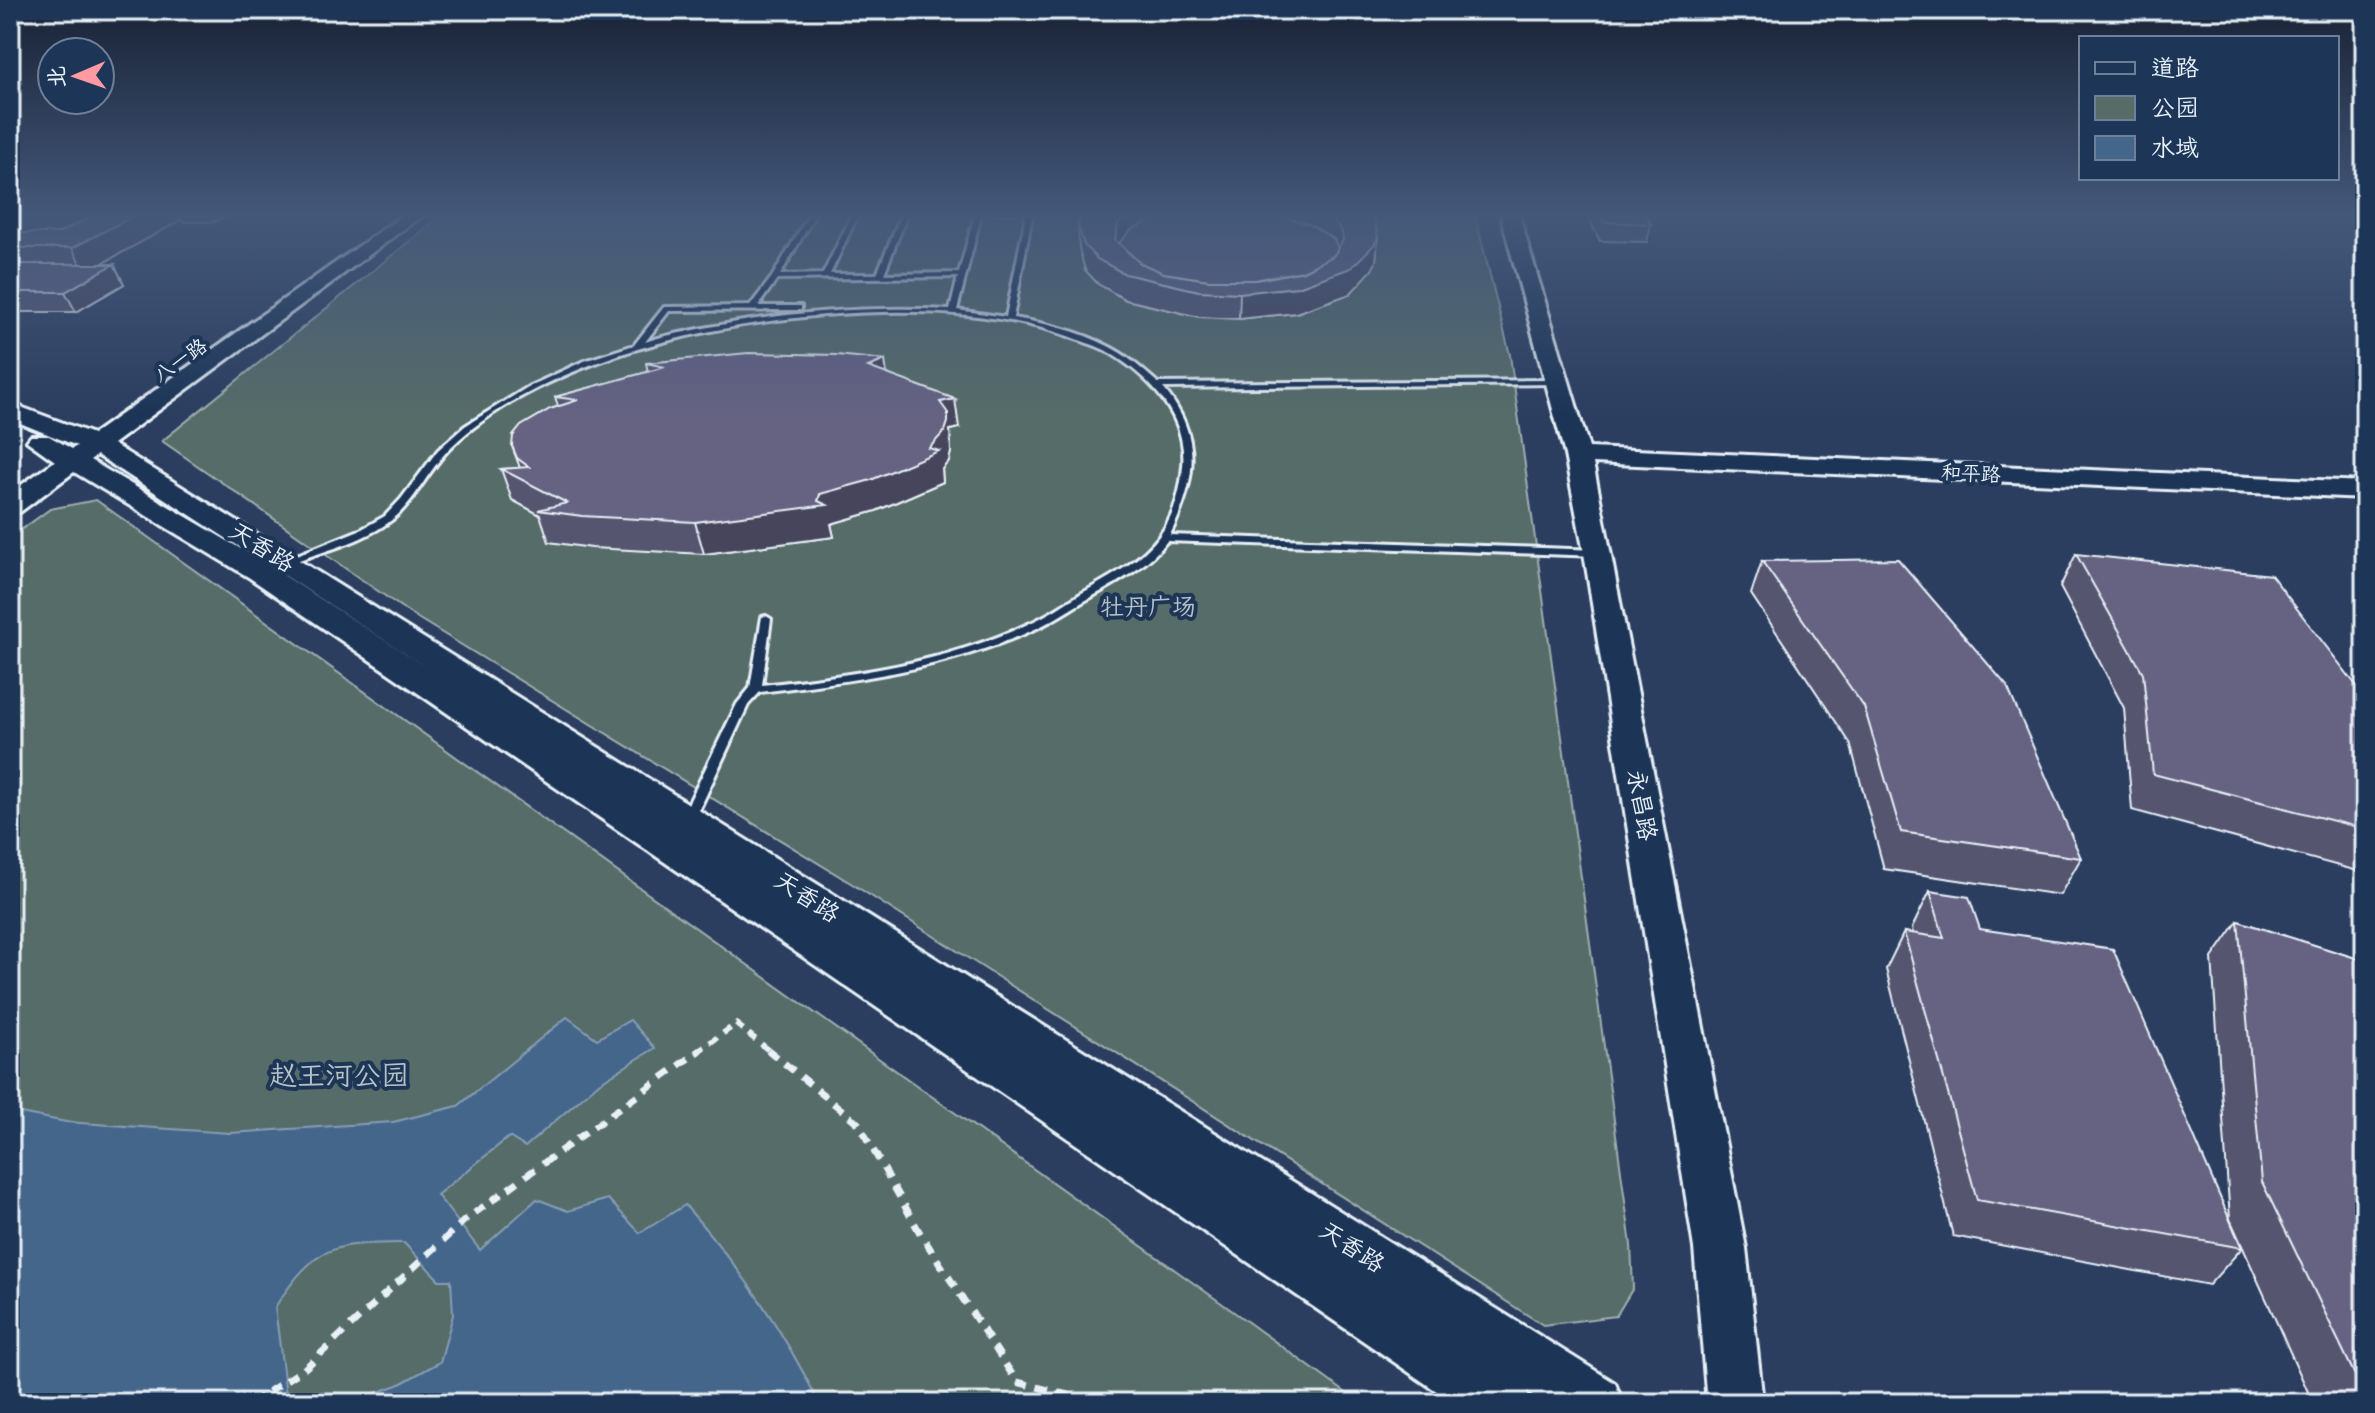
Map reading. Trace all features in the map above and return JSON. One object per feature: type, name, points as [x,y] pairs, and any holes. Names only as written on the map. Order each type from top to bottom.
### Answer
[{"type":"main road","name":"八一路","points":[[10,478],[74,442],[298,281]]},
{"type":"main road","points":[[10,506],[74,442],[315,281]]},
{"type":"main road","name":"永昌路","points":[[1529,281],[1579,463],[1598,553],[1720,1248],[1735,1403]]},
{"type":"main road","name":"天香路","points":[[10,410],[74,442],[273,567],[681,835],[1503,1403]]},
{"type":"main road","name":"天香路","points":[[10,429],[74,442]]},
{"type":"main road","name":"和平路","points":[[1579,463],[2360,500]]},
{"type":"main road","name":"天香路","points":[[681,835],[1595,1403]]},
{"type":"lane","points":[[752,309],[772,281]]},
{"type":"lane","points":[[953,312],[961,281]]},
{"type":"lane","points":[[1009,319],[1016,281]]},
{"type":"lane","points":[[636,348],[667,309],[953,312],[1009,319],[1101,345],[1129,362],[1156,386],[1179,416],[1189,438],[1186,488],[1164,538],[1154,553],[1120,577],[1028,629],[957,654],[875,674],[756,689]]},
{"type":"lane","points":[[273,567],[386,520],[449,443],[534,387],[636,348],[683,334],[759,320],[843,312]]},
{"type":"lane","points":[[1156,386],[1558,382]]},
{"type":"lane","points":[[1164,538],[1598,553]]},
{"type":"lane","points":[[681,835],[743,704],[756,689],[766,619]]},
{"type":"path","points":[[251,1403],[304,1369],[465,1220],[736,1024],[858,1123],[920,1233],[1017,1382],[1099,1403]]},
{"type":"green space","name":"牡丹广场","points":[[360,281],[1491,281],[1510,355],[1631,1245],[1633,1288],[1616,1316],[1543,1325],[849,882],[411,614],[162,441]]},
{"type":"green space","name":"赵王河公园","points":[[96,500],[1360,1403],[10,1403],[10,538],[50,509]]},
{"type":"water","points":[[567,1017],[597,1039],[630,1020],[655,1048],[599,1083],[525,1147],[509,1137],[437,1195],[480,1250],[537,1199],[568,1211],[608,1199],[640,1233],[685,1205],[759,1299],[819,1403],[347,1403],[398,1385],[440,1362],[453,1315],[451,1280],[439,1280],[404,1243],[342,1247],[328,1252],[315,1259],[290,1286],[275,1307],[287,1403],[10,1403],[10,1111],[66,1122],[230,1133],[393,1122],[458,1106]]},
{"type":"building","points":[[10,281],[84,281],[65,292],[10,292]]},
{"type":"building","points":[[1155,281],[1315,281],[1298,287],[1240,293],[1199,291]]},
{"type":"building","points":[[748,353],[837,355],[885,360],[868,367],[955,399],[940,402],[948,413],[948,422],[945,431],[929,448],[939,451],[871,480],[820,494],[818,501],[827,505],[695,522],[582,516],[538,510],[567,503],[501,469],[529,467],[517,458],[512,446],[513,436],[521,426],[550,409],[578,400],[555,397],[665,367],[646,363]]},
{"type":"building","points":[[2076,554],[2271,575],[2362,693],[2365,702],[2365,829],[2153,774],[2143,673]]},
{"type":"building","points":[[1898,559],[2007,686],[2081,858],[1901,832],[1864,707],[1762,561]]},
{"type":"building","points":[[1930,891],[1969,897],[1980,929],[2113,949],[2242,1248],[1977,1200],[1904,932],[1944,938]]},
{"type":"building","points":[[2238,921],[2365,961],[2365,1396],[2262,1182]]}]
